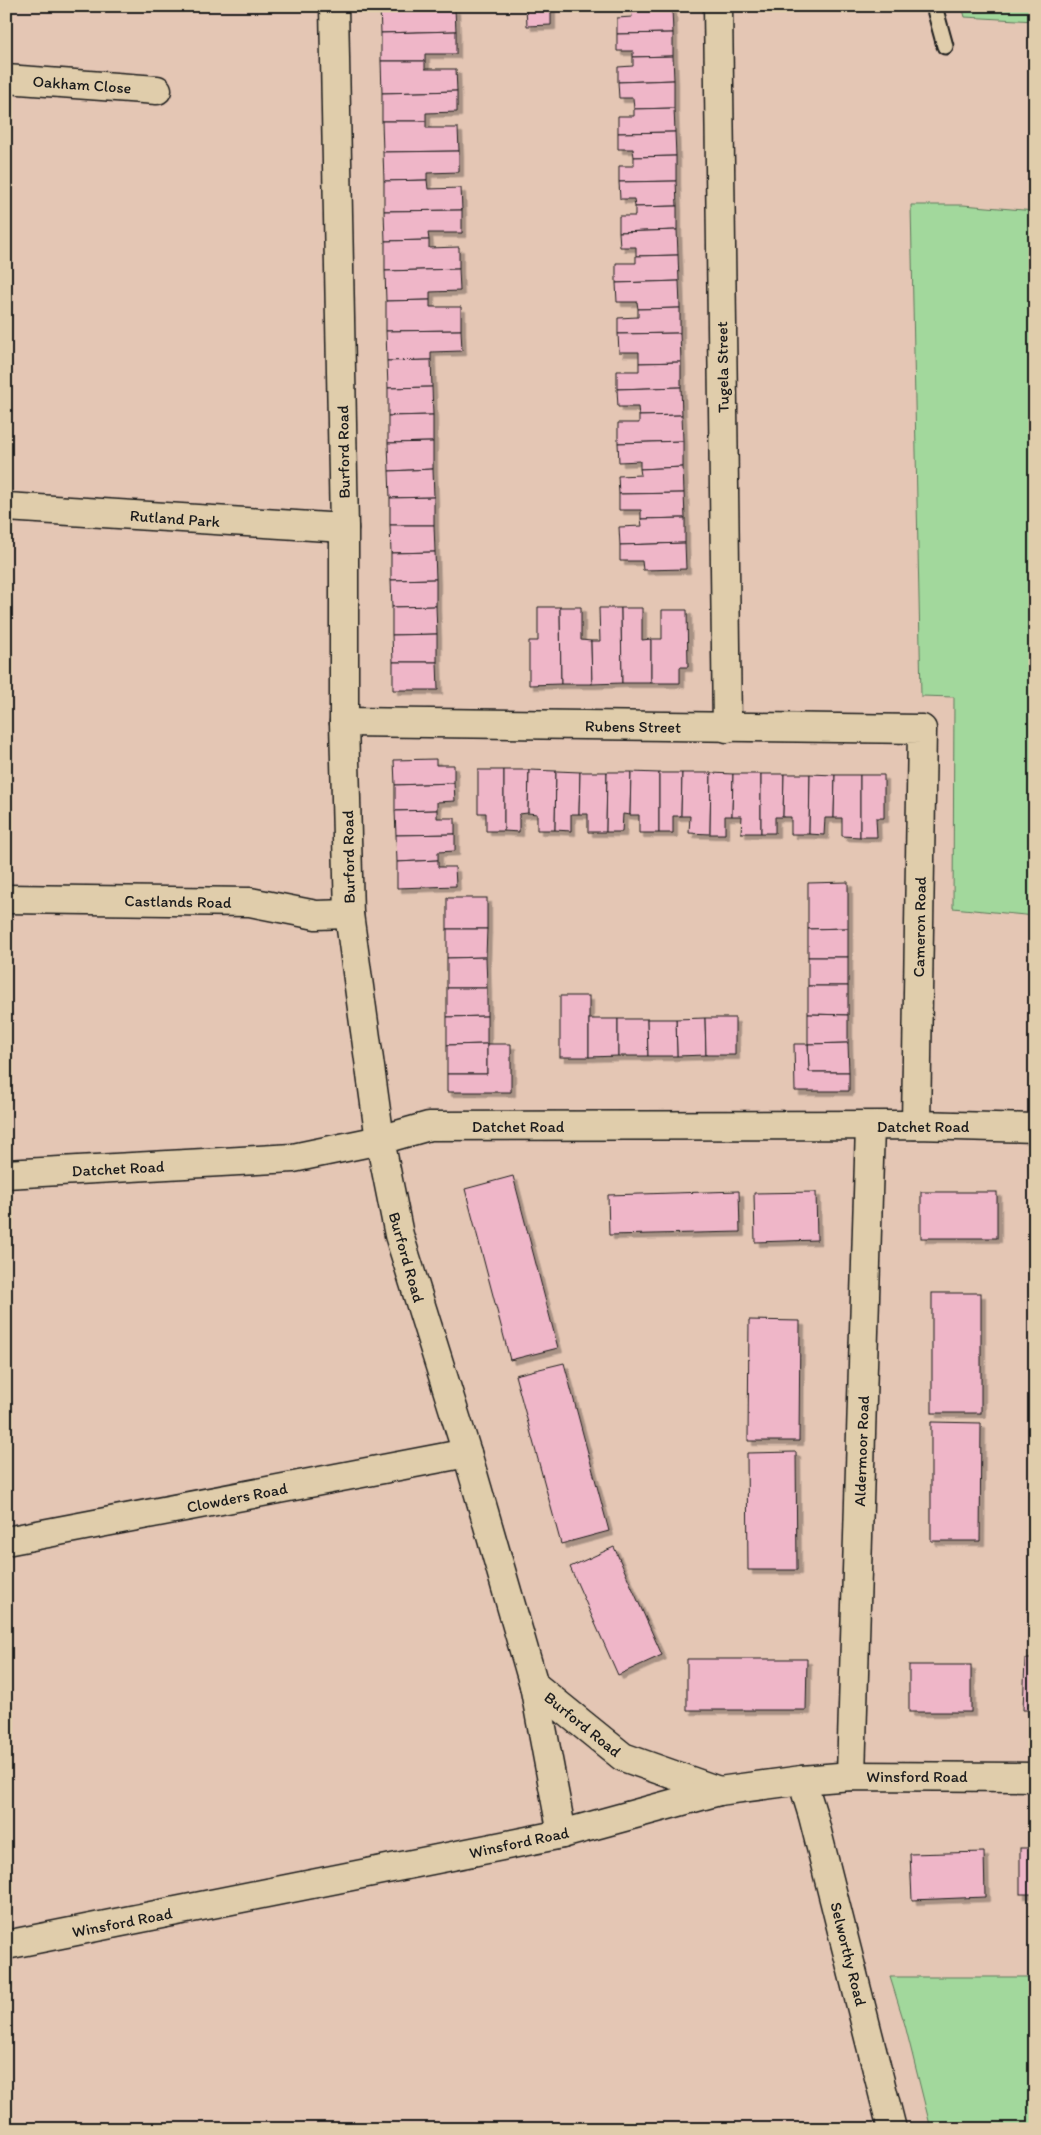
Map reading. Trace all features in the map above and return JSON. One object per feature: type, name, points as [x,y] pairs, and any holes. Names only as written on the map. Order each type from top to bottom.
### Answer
[{"type":"street","name":"Burford Road","points":[[334,6],[344,528],[344,722],[349,914],[380,1140],[399,1235],[468,1453],[534,1685],[562,1834]]},
{"type":"street","name":"Tugela Street","points":[[718,6],[727,728]]},
{"type":"street","name":"Oakham Close","points":[[6,79],[157,90]]},
{"type":"street","name":"Rutland Park","points":[[6,507],[344,528]]},
{"type":"street","name":"Rubens Street","points":[[344,722],[922,729]]},
{"type":"street","name":"Cameron Road","points":[[916,1125],[922,729]]},
{"type":"street","name":"Castlands Road","points":[[6,899],[250,902],[316,915],[349,914]]},
{"type":"street","name":"Datchet Road","points":[[6,1174],[293,1158],[380,1140],[429,1126],[916,1125],[1035,1128]]},
{"type":"street","name":"Aldermoor Road","points":[[851,1776],[870,1126]]},
{"type":"street","name":"Clowders Road","points":[[6,1541],[468,1453]]},
{"type":"street","name":"Burford Road","points":[[534,1685],[623,1757],[719,1792]]},
{"type":"street","name":"Winsford Road","points":[[6,1945],[562,1834],[719,1792],[802,1780],[851,1776],[1035,1777]]},
{"type":"street","name":"Selworthy Road","points":[[802,1780],[816,1825],[892,2129]]},
{"type":"lane","points":[[934,6],[945,46]]},
{"type":"green space","points":[[962,6],[1035,6],[1035,21],[965,17]]},
{"type":"green space","points":[[911,205],[963,205],[1035,211],[1035,916],[953,908],[954,697],[921,696]]},
{"type":"green space","points":[[890,1977],[1035,1977],[1035,2129],[931,2129],[905,2025]]},
{"type":"building","points":[[380,6],[424,6],[424,9],[455,9],[456,31],[381,33]]},
{"type":"building","points":[[526,6],[551,6],[551,25],[527,26]]},
{"type":"building","points":[[631,6],[672,6],[672,9],[631,10]]},
{"type":"building","points":[[672,9],[673,33],[617,34],[617,18],[632,17],[631,10]]},
{"type":"building","points":[[456,31],[456,54],[425,54],[425,61],[381,61],[381,33]]},
{"type":"building","points":[[673,33],[673,56],[633,57],[633,51],[617,51],[617,34]]},
{"type":"building","points":[[673,56],[674,80],[618,82],[618,67],[633,66],[633,57]]},
{"type":"building","points":[[381,61],[425,61],[425,69],[456,69],[457,91],[382,93]]},
{"type":"building","points":[[674,80],[674,108],[634,109],[633,98],[619,98],[618,82]]},
{"type":"building","points":[[457,91],[457,112],[426,113],[426,121],[382,121],[382,93]]},
{"type":"building","points":[[674,108],[675,132],[618,133],[618,116],[634,116],[634,109]]},
{"type":"building","points":[[382,121],[426,121],[426,128],[458,128],[459,151],[383,152]]},
{"type":"building","points":[[675,132],[676,156],[634,157],[633,149],[618,149],[618,133]]},
{"type":"building","points":[[459,151],[459,172],[427,173],[427,180],[384,181],[383,152]]},
{"type":"building","points":[[676,156],[676,181],[619,182],[619,166],[634,166],[634,157]]},
{"type":"building","points":[[427,180],[428,189],[461,188],[462,210],[384,211],[384,181]]},
{"type":"building","points":[[676,181],[677,206],[635,207],[634,199],[620,199],[619,182]]},
{"type":"building","points":[[677,206],[677,230],[619,232],[619,216],[635,216],[635,207]]},
{"type":"building","points":[[462,210],[462,233],[428,233],[429,240],[385,241],[384,211]]},
{"type":"building","points":[[677,230],[678,255],[636,256],[636,247],[620,247],[619,232]]},
{"type":"building","points":[[429,240],[429,248],[459,247],[459,269],[385,271],[385,241]]},
{"type":"building","points":[[678,255],[679,281],[616,283],[616,263],[636,263],[636,256]]},
{"type":"building","points":[[459,269],[460,291],[430,292],[430,300],[386,301],[385,271]]},
{"type":"building","points":[[679,281],[680,308],[638,309],[637,302],[617,302],[616,283]]},
{"type":"building","points":[[430,300],[430,307],[461,307],[461,330],[386,331],[386,301]]},
{"type":"building","points":[[680,308],[680,333],[618,334],[618,318],[638,317],[638,309]]},
{"type":"building","points":[[461,330],[462,351],[431,352],[431,360],[387,361],[386,331]]},
{"type":"building","points":[[680,333],[681,362],[639,363],[639,352],[619,352],[618,334]]},
{"type":"building","points":[[431,360],[432,387],[388,388],[387,361]]},
{"type":"building","points":[[681,362],[681,387],[617,389],[617,371],[639,371],[639,363]]},
{"type":"building","points":[[432,387],[433,415],[388,416],[388,388]]},
{"type":"building","points":[[681,387],[682,415],[639,416],[638,407],[618,407],[617,389]]},
{"type":"building","points":[[433,415],[433,442],[388,443],[388,416]]},
{"type":"building","points":[[682,415],[683,441],[618,443],[618,423],[639,423],[639,416]]},
{"type":"building","points":[[683,441],[683,467],[640,469],[640,461],[619,462],[618,443]]},
{"type":"building","points":[[433,442],[433,469],[389,471],[388,443]]},
{"type":"building","points":[[683,467],[684,493],[619,494],[618,476],[641,475],[640,469]]},
{"type":"building","points":[[433,469],[434,497],[390,498],[389,471]]},
{"type":"building","points":[[684,493],[685,518],[641,519],[641,510],[619,510],[619,494]]},
{"type":"building","points":[[434,497],[434,525],[390,525],[390,498]]},
{"type":"building","points":[[685,518],[685,543],[620,545],[619,527],[642,526],[641,519]]},
{"type":"building","points":[[390,525],[434,525],[435,552],[391,553]]},
{"type":"building","points":[[685,543],[686,569],[643,570],[642,561],[620,561],[620,545]]},
{"type":"building","points":[[435,552],[436,579],[391,580],[391,553]]},
{"type":"building","points":[[436,579],[436,606],[392,607],[391,580]]},
{"type":"building","points":[[436,606],[437,634],[392,635],[392,607]]},
{"type":"building","points":[[538,607],[560,607],[561,684],[529,685],[529,641],[538,641]]},
{"type":"building","points":[[560,607],[581,607],[581,640],[591,641],[592,684],[561,684]]},
{"type":"building","points":[[599,608],[621,608],[622,683],[592,684],[591,641],[600,641]]},
{"type":"building","points":[[621,608],[642,608],[642,640],[651,639],[651,683],[622,683]]},
{"type":"building","points":[[662,610],[687,610],[688,667],[680,667],[680,683],[651,683],[651,639],[662,639]]},
{"type":"building","points":[[437,634],[437,662],[393,662],[392,635]]},
{"type":"building","points":[[393,662],[437,662],[438,690],[393,690]]},
{"type":"building","points":[[436,759],[436,765],[454,765],[454,783],[395,785],[394,760]]},
{"type":"building","points":[[478,770],[504,770],[504,831],[486,831],[486,813],[478,813]]},
{"type":"building","points":[[504,770],[529,770],[528,813],[519,814],[519,832],[504,831]]},
{"type":"building","points":[[529,770],[556,771],[555,830],[537,830],[537,814],[528,813]]},
{"type":"building","points":[[556,771],[580,772],[579,814],[571,814],[571,831],[555,830]]},
{"type":"building","points":[[580,772],[607,772],[606,832],[588,832],[588,814],[579,814]]},
{"type":"building","points":[[607,772],[631,772],[630,815],[623,814],[622,832],[606,832]]},
{"type":"building","points":[[631,772],[659,773],[659,833],[639,833],[639,815],[630,815]]},
{"type":"building","points":[[659,773],[682,773],[681,816],[673,816],[673,833],[659,833]]},
{"type":"building","points":[[682,773],[711,773],[710,834],[689,833],[690,816],[681,816]]},
{"type":"building","points":[[711,773],[733,774],[732,816],[725,816],[725,834],[710,834]]},
{"type":"building","points":[[733,774],[761,774],[761,833],[741,833],[742,816],[732,816]]},
{"type":"building","points":[[761,774],[784,774],[783,817],[775,817],[775,833],[761,833]]},
{"type":"building","points":[[784,774],[810,774],[809,834],[791,834],[791,817],[783,817]]},
{"type":"building","points":[[810,774],[835,775],[834,818],[825,818],[824,835],[809,834]]},
{"type":"building","points":[[835,775],[860,775],[860,837],[842,836],[842,818],[834,818]]},
{"type":"building","points":[[860,775],[884,775],[884,818],[876,818],[877,837],[860,837]]},
{"type":"building","points":[[454,783],[455,801],[437,802],[437,810],[395,811],[395,785]]},
{"type":"building","points":[[437,810],[437,818],[455,818],[455,834],[396,835],[395,811]]},
{"type":"building","points":[[455,834],[455,851],[438,852],[438,860],[397,862],[396,835]]},
{"type":"building","points":[[438,860],[438,867],[455,867],[456,886],[397,888],[397,862]]},
{"type":"building","points":[[848,882],[848,928],[808,929],[808,883]]},
{"type":"building","points":[[447,898],[487,898],[487,929],[447,929]]},
{"type":"building","points":[[848,928],[848,957],[808,957],[808,929]]},
{"type":"building","points":[[447,929],[487,929],[486,957],[447,958]]},
{"type":"building","points":[[486,957],[487,988],[447,988],[447,958]]},
{"type":"building","points":[[808,957],[848,957],[848,986],[808,986]]},
{"type":"building","points":[[808,986],[848,986],[848,1015],[808,1014]]},
{"type":"building","points":[[447,988],[487,988],[487,1016],[447,1017]]},
{"type":"building","points":[[560,996],[589,996],[589,1057],[560,1057]]},
{"type":"building","points":[[808,1014],[848,1015],[848,1043],[808,1044]]},
{"type":"building","points":[[487,1016],[487,1044],[447,1045],[447,1017]]},
{"type":"building","points":[[705,1018],[706,1055],[677,1056],[676,1019]]},
{"type":"building","points":[[705,1018],[735,1018],[735,1055],[706,1055]]},
{"type":"building","points":[[589,1019],[618,1019],[618,1056],[589,1057]]},
{"type":"building","points":[[618,1019],[647,1019],[648,1056],[618,1056]]},
{"type":"building","points":[[647,1019],[676,1019],[677,1056],[648,1056]]},
{"type":"building","points":[[848,1043],[849,1072],[809,1072],[808,1044]]},
{"type":"building","points":[[487,1044],[487,1074],[447,1074],[447,1045]]},
{"type":"building","points":[[487,1044],[511,1044],[511,1092],[447,1092],[447,1074],[487,1074]]},
{"type":"building","points":[[794,1044],[808,1044],[809,1072],[849,1072],[849,1091],[795,1091]]},
{"type":"building","points":[[513,1176],[558,1348],[510,1360],[465,1189]]},
{"type":"building","points":[[739,1191],[740,1232],[609,1235],[608,1195]]},
{"type":"building","points":[[816,1192],[817,1240],[755,1242],[754,1193]]},
{"type":"building","points":[[921,1192],[997,1192],[997,1238],[921,1238]]},
{"type":"building","points":[[932,1293],[981,1293],[981,1413],[932,1413]]},
{"type":"building","points":[[749,1320],[800,1321],[799,1441],[748,1441]]},
{"type":"building","points":[[564,1363],[609,1531],[561,1544],[515,1375]]},
{"type":"building","points":[[931,1422],[981,1423],[980,1541],[931,1541]]},
{"type":"building","points":[[796,1452],[797,1570],[748,1570],[747,1453]]},
{"type":"building","points":[[614,1547],[662,1655],[618,1675],[570,1567]]},
{"type":"building","points":[[687,1659],[807,1659],[806,1710],[687,1710]]},
{"type":"building","points":[[1025,1659],[1035,1659],[1035,1710],[1023,1710]]},
{"type":"building","points":[[909,1665],[971,1665],[971,1712],[909,1712]]},
{"type":"building","points":[[1020,1848],[1035,1848],[1035,1894],[1020,1894]]},
{"type":"building","points":[[984,1852],[985,1897],[912,1900],[910,1854]]}]
